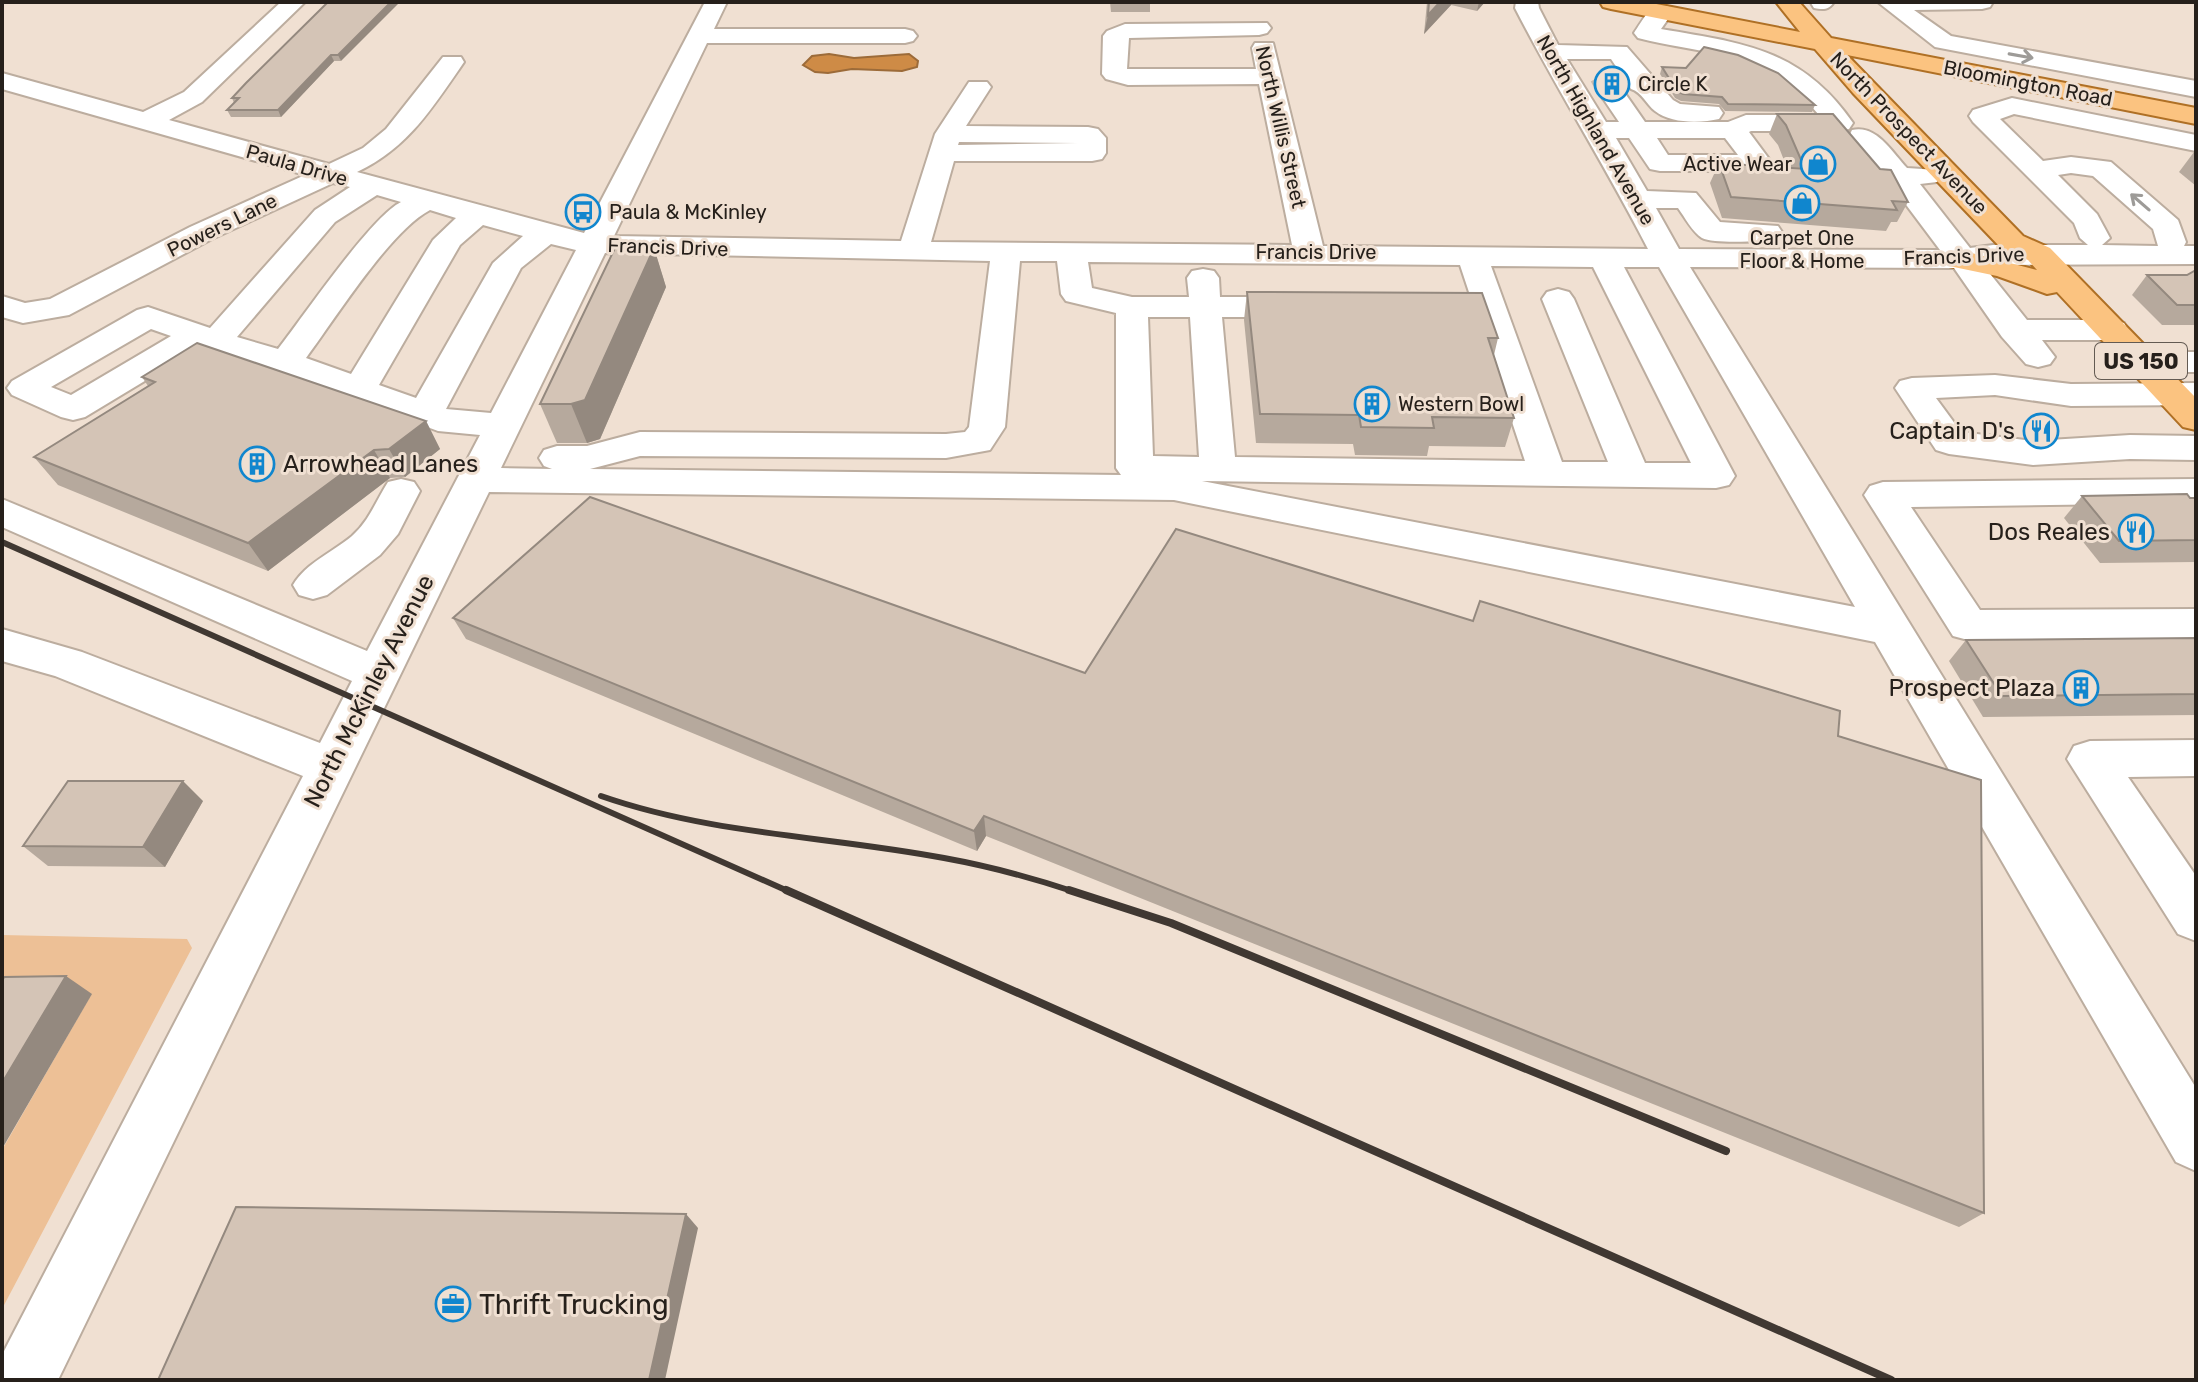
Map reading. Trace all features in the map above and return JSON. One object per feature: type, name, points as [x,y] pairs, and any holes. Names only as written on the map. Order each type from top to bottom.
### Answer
[{"type":"main road","points":[[1699,19],[1749,13],[1769,2]]},
{"type":"main road","name":"North Prospect Avenue","points":[[1787,2],[1862,88],[2012,242],[2034,233],[2086,303],[2142,362],[2188,402]]},
{"type":"main road","points":[[1622,3],[1730,25],[1834,71],[1862,88]]},
{"type":"main road","points":[[1831,10],[1926,56],[1980,74]]},
{"type":"main road","name":"North Prospect Avenue","points":[[1831,10],[1861,50],[1904,84],[1980,74]]},
{"type":"main road","name":"Bloomington Road","points":[[1730,25],[2196,116]]},
{"type":"main road","name":"North Prospect Avenue","points":[[1949,141],[1978,168]]},
{"type":"main road","points":[[1960,259],[2006,269],[2086,303]]},
{"type":"street","points":[[262,3],[294,2]]},
{"type":"street","points":[[147,121],[193,97],[294,2]]},
{"type":"street","name":"North McKinley Avenue","points":[[22,1357],[331,767],[716,2]]},
{"type":"street","name":"North Willis Street","points":[[1253,2],[1309,252]]},
{"type":"street","name":"North Highland Avenue","points":[[1527,2],[1527,8],[1550,52],[1668,257],[2196,1142]]},
{"type":"street","points":[[1982,2],[1890,3],[1944,42],[2196,89]]},
{"type":"street","points":[[1622,57],[1646,33],[1661,12]]},
{"type":"street","points":[[1259,28],[1125,31],[1115,36],[1115,74],[1128,77],[1270,76]]},
{"type":"street","points":[[1597,130],[1733,130],[1746,123],[1840,123],[1795,75],[1781,65],[1759,57],[1646,33]]},
{"type":"street","points":[[700,36],[905,36]]},
{"type":"street","points":[[1550,52],[1589,52],[1750,71],[1792,123]]},
{"type":"street","points":[[1589,52],[1660,163],[1758,163],[1733,130]]},
{"type":"street","points":[[1622,57],[1633,65],[1661,106],[1671,111],[1739,113],[1792,123]]},
{"type":"street","points":[[1622,57],[1669,130]]},
{"type":"street","name":"Powers Lane","points":[[2,306],[23,313],[49,311],[82,298],[223,222],[388,144],[452,62]]},
{"type":"street","name":"Paula Drive","points":[[2,81],[545,234],[594,244]]},
{"type":"street","points":[[914,249],[945,144],[978,87]]},
{"type":"street","points":[[2095,238],[2087,220],[1982,116],[2012,106],[2196,143]]},
{"type":"street","points":[[1862,136],[1922,204],[1960,259],[2038,357]]},
{"type":"street","points":[[2196,159],[2138,164],[2196,221]]},
{"type":"street","points":[[2039,170],[2071,165],[2101,168],[2167,226],[2183,250]]},
{"type":"street","points":[[1899,176],[1950,176]]},
{"type":"street","points":[[372,186],[325,216],[206,338],[451,423],[488,454],[1174,488],[1889,629]]},
{"type":"street","points":[[1637,200],[1686,199],[1711,231],[1833,234],[1862,259]]},
{"type":"street","points":[[285,363],[380,238],[404,212],[426,201]]},
{"type":"street","points":[[1922,204],[1977,204]]},
{"type":"street","points":[[359,389],[448,240],[477,215]]},
{"type":"street","points":[[2034,233],[2183,250]]},
{"type":"street","points":[[2034,233],[2183,250]]},
{"type":"street","name":"Francis Drive","points":[[594,244],[737,249],[1960,259],[1993,254],[2034,233]]},
{"type":"street","points":[[425,414],[508,263],[545,234]]},
{"type":"street","points":[[488,454],[587,458],[640,444],[946,446],[977,442],[987,427],[1006,251]]},
{"type":"street","points":[[1071,251],[1077,294],[1132,307],[1332,307]]},
{"type":"street","points":[[1201,252],[1218,469]]},
{"type":"street","points":[[1472,254],[1632,475]]},
{"type":"street","points":[[1132,307],[1135,468],[1716,476],[1603,256]]},
{"type":"street","points":[[1507,302],[1626,299]]},
{"type":"street","points":[[1507,302],[1548,474]]},
{"type":"street","points":[[2014,330],[2112,330]]},
{"type":"street","points":[[2142,362],[2196,362]]},
{"type":"street","points":[[2188,402],[2071,395],[1995,385],[1912,388],[1949,442],[2033,453],[2130,447],[2196,448]]},
{"type":"street","points":[[2196,491],[1883,495],[1968,625],[2196,624]]},
{"type":"street","points":[[313,585],[366,545],[393,508],[451,528]]},
{"type":"street","points":[[2,512],[378,674]]},
{"type":"street","points":[[2,645],[67,663],[331,767]]},
{"type":"street","points":[[2196,758],[2090,759],[2176,859],[2196,918]]},
{"type":"shaded area","points":[[829,54],[854,58],[909,54],[918,61],[917,67],[902,71],[852,69],[828,73],[815,72],[803,65],[812,56]]},
{"type":"shaded area","points":[[2,935],[187,939],[192,948],[2,1309],[2,1150],[91,995],[2,1043]]},
{"type":"building","points":[[328,2],[391,2],[338,55],[331,55],[278,110],[227,110],[239,98],[232,98],[246,83]]},
{"type":"building","points":[[1429,2],[1440,2],[1428,15]]},
{"type":"building","points":[[1704,47],[1738,55],[1778,73],[1815,105],[1728,104],[1722,97],[1677,91],[1662,67],[1686,68]]},
{"type":"building","points":[[1777,114],[1833,114],[1880,169],[1891,170],[1908,202],[1892,201],[1897,210],[1731,197],[1719,163],[1805,169],[1786,125]]},
{"type":"building","points":[[615,248],[654,248],[585,400],[571,404],[540,404]]},
{"type":"building","points":[[2196,270],[2196,305],[2177,305],[2147,275],[2187,275]]},
{"type":"building","name":"Western Bowl","points":[[1247,292],[1482,293],[1498,338],[1488,338],[1514,418],[1432,417],[1434,428],[1361,427],[1359,415],[1260,414]]},
{"type":"building","name":"Arrowhead Lanes","points":[[197,343],[426,421],[389,449],[374,450],[248,543],[34,457],[155,382],[142,377]]},
{"type":"building","points":[[2187,494],[2190,498],[2196,498],[2196,540],[2119,541],[2082,496]]},
{"type":"building","points":[[590,497],[1085,673],[1176,529],[1473,621],[1480,601],[1840,711],[1838,736],[1981,780],[1984,1213],[984,816],[974,831],[453,618]]},
{"type":"building","points":[[2196,638],[2196,694],[2002,696],[1966,640]]},
{"type":"building","points":[[68,781],[183,781],[143,847],[23,846]]},
{"type":"building","points":[[66,976],[2,1083],[4,977]]},
{"type":"building","name":"Thrift Trucking","points":[[236,1207],[686,1214],[649,1380],[158,1380]]},
{"type":"tunnel","points":[[1602,75],[1613,94]]},
{"type":"railway","points":[[2,542],[790,892]]},
{"type":"railway","points":[[601,796],[643,809],[728,827],[961,861],[1075,892]]},
{"type":"railway","points":[[786,890],[1891,1380]]},
{"type":"railway","points":[[1069,890],[1171,923],[1726,1151]]},
{"type":"place","name":"Circle K","points":[[1612,84]]},
{"type":"place","name":"Active Wear","points":[[1818,164]]},
{"type":"place","name":"Carpet One Floor & Home","points":[[1802,203]]},
{"type":"place","name":"Paula & McKinley","points":[[583,212]]},
{"type":"place","name":"Western Bowl","points":[[1372,404]]},
{"type":"place","name":"Captain D's","points":[[2041,431]]},
{"type":"place","name":"Arrowhead Lanes","points":[[257,464]]},
{"type":"place","name":"Dos Reales","points":[[2136,532]]},
{"type":"place","name":"Prospect Plaza","points":[[2081,688]]},
{"type":"place","name":"Thrift Trucking","points":[[453,1304]]}]
